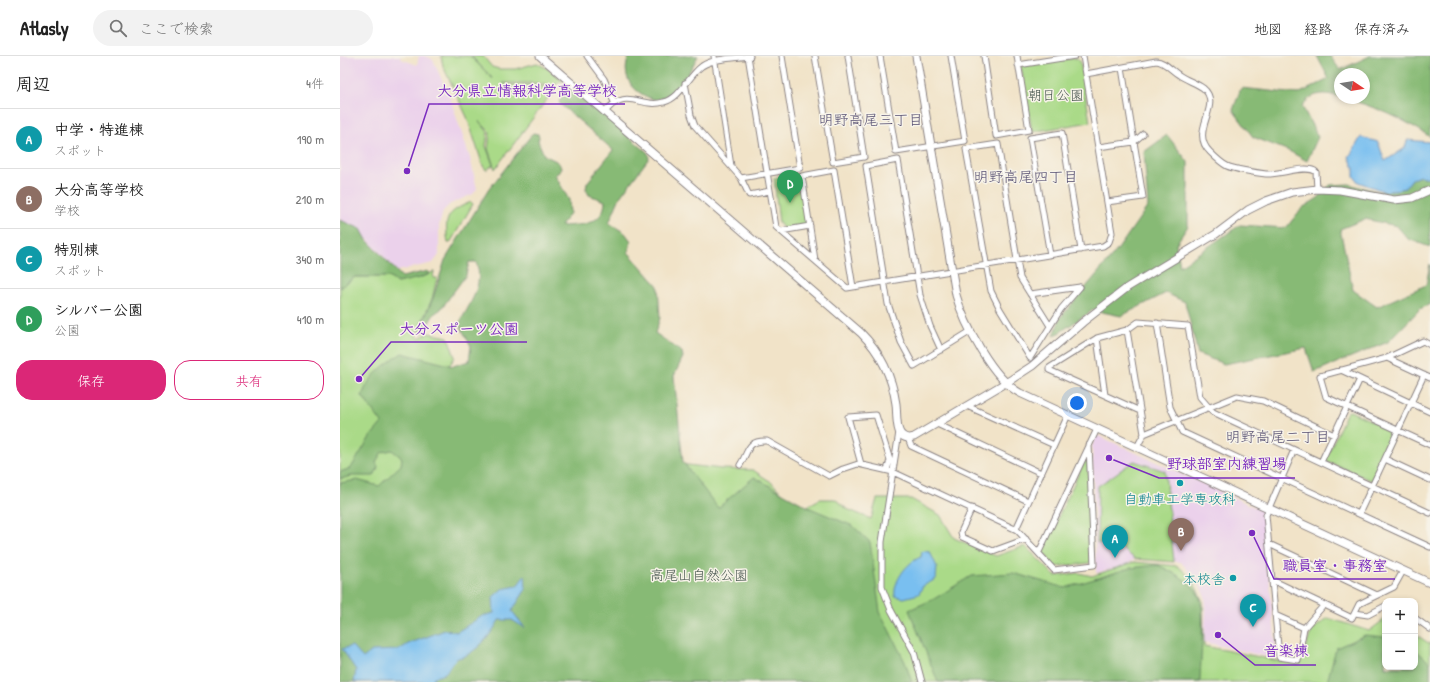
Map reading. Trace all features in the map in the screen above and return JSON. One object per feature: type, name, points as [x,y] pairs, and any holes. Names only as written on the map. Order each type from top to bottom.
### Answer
[{"type":"street","points":[[540,56],[864,336],[878,353],[889,375],[895,398],[899,432],[890,471]]},
{"type":"street","points":[[587,56],[604,80],[614,102]]},
{"type":"street","points":[[605,112],[614,102],[625,98],[654,103],[666,102],[674,97],[701,67],[714,59],[749,56],[776,227],[847,288],[1104,246],[1110,240],[1112,233],[1083,56]]},
{"type":"street","points":[[741,178],[800,168],[782,56]]},
{"type":"street","points":[[815,56],[833,162],[864,157],[848,56]]},
{"type":"street","points":[[880,56],[896,152],[965,141],[951,56]]},
{"type":"street","points":[[916,56],[951,271],[958,302],[971,331],[1005,383],[1020,393],[1430,583]]},
{"type":"street","points":[[984,56],[996,136],[1029,130],[1017,56]]},
{"type":"street","points":[[1018,65],[1050,58],[1075,56]]},
{"type":"street","points":[[714,59],[732,167]]},
{"type":"street","points":[[1086,74],[1158,61],[1188,81],[1203,88],[1209,96],[1210,102],[1202,132],[1202,141],[1208,150],[1225,165],[1265,174],[1307,168],[1312,169],[1316,172],[1317,189]]},
{"type":"street","points":[[1107,202],[1143,197],[1122,68]]},
{"type":"street","points":[[685,84],[693,122],[741,178],[749,195],[770,191]]},
{"type":"street","points":[[1050,255],[1030,138],[1062,133],[1081,250]]},
{"type":"street","points":[[1098,147],[1134,142],[1143,134]]},
{"type":"street","points":[[1030,294],[1080,287],[1050,326],[1030,358],[993,297],[966,149],[998,144],[1021,282],[1050,326]]},
{"type":"street","points":[[941,350],[923,307],[916,276],[898,160],[866,166],[884,282],[891,315],[901,342],[914,366],[941,350],[971,331]]},
{"type":"street","points":[[815,260],[802,176],[834,170],[853,287]]},
{"type":"street","points":[[899,432],[903,436],[913,438],[1005,383],[1032,366],[1083,322],[1128,287],[1216,234],[1248,210],[1280,195],[1317,189],[1340,190],[1394,200],[1412,198],[1430,190]]},
{"type":"street","points":[[781,231],[810,226]]},
{"type":"street","points":[[1140,411],[1049,370],[1049,368],[1097,338],[1127,330],[1138,322],[1188,326],[1200,397],[1213,412],[1430,513]]},
{"type":"street","points":[[1157,323],[1170,407],[1182,432],[1429,545]]},
{"type":"street","points":[[1127,330],[1144,434],[1137,447]]},
{"type":"street","points":[[1097,338],[1105,396]]},
{"type":"street","points":[[1430,345],[1423,342],[1387,358],[1320,376],[1326,397],[1430,445]]},
{"type":"street","points":[[1387,358],[1430,378]]},
{"type":"street","points":[[1341,370],[1430,412]]},
{"type":"street","points":[[1359,514],[1424,375]]},
{"type":"street","points":[[1321,462],[1360,379]]},
{"type":"street","points":[[1144,434],[1237,396],[1263,401],[1334,435]]},
{"type":"street","points":[[967,406],[1054,445]]},
{"type":"street","points":[[861,464],[848,417],[876,415],[890,460],[882,542],[882,587],[891,610],[914,652],[922,682]]},
{"type":"street","points":[[1016,529],[1068,415]]},
{"type":"street","points":[[937,424],[1042,473]]},
{"type":"street","points":[[1039,552],[1097,428]]},
{"type":"street","points":[[908,438],[912,446],[1028,501]]},
{"type":"street","points":[[740,465],[747,448],[758,441],[767,441],[829,476],[843,468],[861,464],[890,471],[1016,529],[1039,552],[1054,570],[1094,565],[1089,445]]},
{"type":"street","points":[[1294,450],[1281,477],[1266,515],[1279,656],[1298,660],[1304,628],[1324,605]]},
{"type":"street","points":[[1385,459],[1430,480]]},
{"type":"street","points":[[972,508],[961,532],[962,537],[994,551],[1026,539]]},
{"type":"street","points":[[1269,544],[1376,595]]},
{"type":"street","points":[[1272,580],[1352,618],[1359,604],[1394,587],[1403,571]]},
{"type":"street","points":[[1355,613],[1368,615],[1382,608]]},
{"type":"street","points":[[1275,615],[1304,628]]},
{"type":"street","points":[[1418,620],[1430,629]]},
{"type":"shaded area","points":[[340,56],[398,56],[401,57],[401,59],[417,65],[419,56],[424,56],[432,59],[434,62],[450,98],[470,158],[477,189],[473,194],[450,204],[443,211],[439,226],[439,255],[433,263],[397,271],[356,227],[340,222]]},
{"type":"shaded area","points":[[1096,436],[1099,436],[1263,511],[1277,659],[1204,642],[1206,608],[1205,597],[1199,584],[1181,562],[1135,559],[1126,565],[1096,573],[1092,446]]},
{"type":"green space","points":[[441,56],[470,56],[493,79],[471,56],[483,56],[492,67],[499,69],[515,69],[537,63],[548,69],[562,81],[551,87],[538,83],[503,83],[509,85],[538,85],[554,90],[495,169],[488,149],[490,132],[479,121],[488,132],[486,146],[493,165],[486,170],[483,166],[467,117],[443,66]]},
{"type":"green space","points":[[629,56],[698,56],[686,77],[676,89],[670,94],[655,100],[647,97],[635,89],[631,84],[626,72]]},
{"type":"green space","points":[[1317,56],[1330,56],[1339,68],[1334,68],[1334,96],[1319,94],[1310,98],[1302,106],[1318,137],[1307,161],[1289,151],[1253,137],[1233,110],[1241,88],[1298,94],[1329,79]]},
{"type":"green space","points":[[1370,56],[1430,56],[1430,137],[1410,124],[1364,104],[1370,104],[1370,68],[1344,68]]},
{"type":"green space","name":"朝日公園","points":[[1077,58],[1080,61],[1090,122],[1032,132],[1021,66]]},
{"type":"green space","points":[[571,91],[577,92],[648,153],[649,158],[620,197],[609,223],[625,233],[631,241],[628,252],[658,286],[660,318],[655,333],[682,352],[683,357],[674,376],[683,462],[718,508],[754,477],[810,508],[853,526],[870,542],[880,612],[905,662],[912,682],[340,682],[340,483],[357,480],[379,486],[401,465],[402,458],[392,450],[382,452],[376,462],[378,467],[374,476],[352,476],[340,479],[340,472],[351,468],[370,437],[382,423],[362,396],[373,376],[383,366],[402,353],[453,366],[469,361],[471,346],[459,324],[475,294],[479,278],[476,262],[469,262],[466,275],[441,309],[434,314],[424,331],[422,333],[419,331],[433,298],[445,260],[489,189],[533,133],[538,134],[538,141],[544,155],[558,162],[561,167],[560,171],[555,175],[569,200],[570,213],[561,226],[583,224],[595,220],[600,215],[604,209],[605,201],[589,195],[586,189],[587,183],[613,150],[559,103],[561,97]]},
{"type":"green space","points":[[1167,135],[1188,162],[1188,226],[1176,244],[1180,266],[1240,225],[1286,228],[1302,208],[1318,198],[1330,185],[1349,184],[1378,192],[1386,192],[1405,188],[1412,179],[1420,176],[1430,178],[1430,247],[1408,239],[1397,226],[1365,219],[1340,229],[1353,290],[1377,307],[1426,285],[1430,264],[1430,304],[1420,309],[1388,342],[1314,372],[1306,348],[1224,364],[1198,354],[1185,302],[1166,293],[1121,316],[1093,310],[1054,336],[1060,318],[1118,249],[1148,206],[1144,152]]},
{"type":"green space","points":[[799,174],[807,225],[784,229],[779,223],[774,178]]},
{"type":"green space","points":[[471,202],[473,204],[450,243],[448,243],[447,221],[449,216],[457,209]]},
{"type":"green space","points":[[340,220],[361,229],[367,240],[402,277],[428,271],[430,273],[420,278],[397,283],[389,277],[355,277],[340,288]]},
{"type":"green space","points":[[434,271],[433,278],[437,278],[432,299],[416,335],[419,338],[428,333],[448,337],[455,357],[447,369],[405,455],[404,467],[379,489],[340,485],[340,288],[355,277],[389,277],[397,283],[428,275]]},
{"type":"green space","points":[[1350,411],[1393,431],[1394,434],[1372,481],[1325,460],[1347,412]]},
{"type":"green space","points":[[1086,458],[1088,459],[1092,561],[1089,563],[1055,567],[1042,551]]},
{"type":"green space","points":[[1134,461],[1165,471],[1174,562],[1135,559],[1115,543],[1097,543],[1098,486]]},
{"type":"green space","name":"高尾山自然公園","points":[[671,463],[722,469],[753,470],[771,482],[800,510],[820,499],[835,499],[847,509],[871,519],[877,499],[911,499],[940,515],[954,538],[996,556],[1025,546],[1055,576],[1079,573],[1092,576],[1134,562],[1178,566],[1192,579],[1203,602],[1204,646],[1299,665],[1312,630],[1328,618],[1369,631],[1382,621],[1382,670],[1418,670],[1418,636],[1430,644],[1430,682],[561,682]]},
{"type":"green space","points":[[1158,565],[1186,581],[1196,590],[1199,596],[1202,612],[1200,682],[938,682],[909,610],[934,599],[971,576],[1013,573],[1065,588],[1130,568]]},
{"type":"green space","points":[[1365,635],[1382,637],[1382,670],[1418,670],[1418,652],[1430,663],[1430,682],[1327,682],[1336,648]]},
{"type":"water","points":[[1361,137],[1378,142],[1385,161],[1405,148],[1407,140],[1430,142],[1430,178],[1420,176],[1412,179],[1405,188],[1386,192],[1358,182],[1354,176],[1354,168],[1349,157]]},
{"type":"water","points":[[922,551],[930,552],[937,567],[936,579],[923,586],[919,594],[904,598],[895,596],[896,584],[902,573],[911,563],[921,557]]},
{"type":"water","points":[[525,575],[526,589],[512,611],[525,628],[512,620],[499,620],[481,644],[467,655],[456,659],[445,673],[434,677],[432,682],[354,682],[356,670],[342,649],[352,646],[363,658],[372,651],[399,650],[408,644],[445,630],[457,632],[482,616],[494,613],[493,597],[502,589],[517,586]]},
{"type":"place","name":"大分県立情報科学高等学校","points":[[407,171]]},
{"type":"place","name":"シルバー公園","points":[[790,203]]},
{"type":"place","name":"大分スポーツ公園","points":[[359,379]]},
{"type":"place","name":"野球部室内練習場","points":[[1109,458]]},
{"type":"place","name":"自動車工学専攻科","points":[[1180,483]]},
{"type":"place","name":"職員室・事務室","points":[[1252,533]]},
{"type":"place","name":"大分高等学校","points":[[1181,551]]},
{"type":"place","name":"中学・特進棟","points":[[1115,558]]},
{"type":"place","name":"本校舎","points":[[1233,578]]},
{"type":"place","name":"特別棟","points":[[1253,627]]},
{"type":"place","name":"音楽棟","points":[[1218,635]]},
{"type":"district","name":"明野高尾三丁目","points":[[871,119]]},
{"type":"district","name":"明野高尾四丁目","points":[[1026,176]]},
{"type":"district","name":"明野高尾二丁目","points":[[1278,436]]}]
